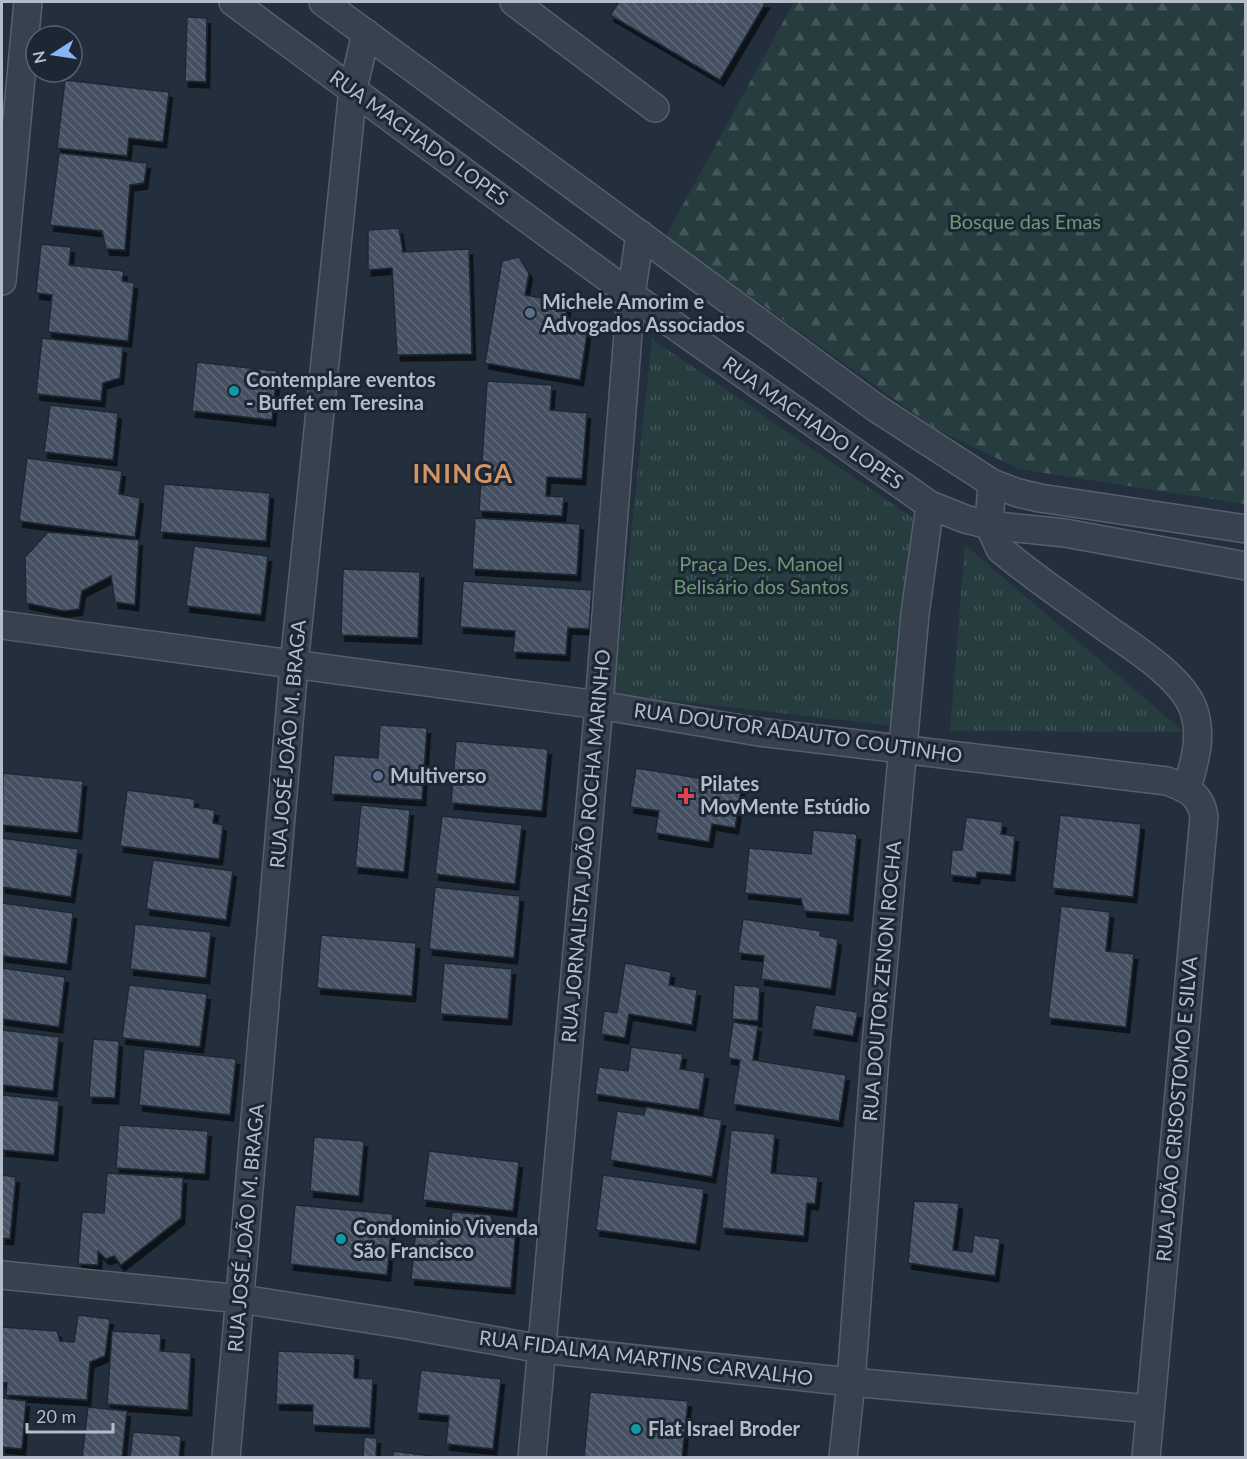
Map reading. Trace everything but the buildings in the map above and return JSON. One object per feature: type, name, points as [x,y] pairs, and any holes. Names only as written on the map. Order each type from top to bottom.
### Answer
[{"type":"street","points":[[2,281],[28,2]]},
{"type":"street","name":"RUA MACHADO LOPES","points":[[232,2],[631,295],[930,505],[965,519],[989,525],[1065,533],[1245,566]]},
{"type":"street","points":[[324,2],[876,408],[992,483],[1040,498],[1245,529]]},
{"type":"street","points":[[514,2],[655,108]]},
{"type":"street","name":"RUA JOSÉ JOÃO M. BRAGA","points":[[226,1458],[294,665],[352,88],[366,33]]},
{"type":"street","name":"RUA JORNALISTA JOÃO ROCHA MARINHO","points":[[532,1458],[599,705],[631,295],[640,234]]},
{"type":"street","points":[[992,483],[989,525],[1000,549],[1150,660],[1183,690],[1192,708],[1197,726],[1198,751],[1177,784]]},
{"type":"street","name":"RUA DOUTOR ZENON ROCHA","points":[[843,1458],[851,1382],[875,1056],[915,614],[930,505]]},
{"type":"street","name":"RUA DOUTOR ADAUTO COUTINHO","points":[[2,625],[599,705],[759,732],[903,748],[1177,784]]},
{"type":"street","name":"RUA JOÃO CRISOSTOMO E SILVA","points":[[1146,1458],[1204,817],[1197,797],[1177,784]]},
{"type":"street","name":"RUA FIDALMA MARTINS CARVALHO","points":[[2,1275],[241,1299],[542,1349],[851,1382],[1150,1409]]},
{"type":"green space","name":"Bosque das Emas","points":[[794,2],[1245,2],[1245,504],[1019,469],[936,429],[666,236]]},
{"type":"green space","name":"Praça Des. Manoel Belisário dos Santos","points":[[652,339],[916,520],[894,726],[614,694]]},
{"type":"green space","points":[[965,545],[1184,732],[950,731]]},
{"type":"place","name":"Michele Amorim e Advogados Associados","points":[[530,313]]},
{"type":"place","name":"Contemplare eventos - Buffet em Teresina","points":[[234,391]]},
{"type":"place","name":"Multiverso","points":[[378,776]]},
{"type":"place","name":"Pilates MovMente Estúdio","points":[[686,796]]},
{"type":"place","name":"Condominio Vivenda São Francisco","points":[[341,1239]]},
{"type":"place","name":"Flat Israel Broder","points":[[636,1429]]},
{"type":"district","name":"ININGA","points":[[463,474]]}]
